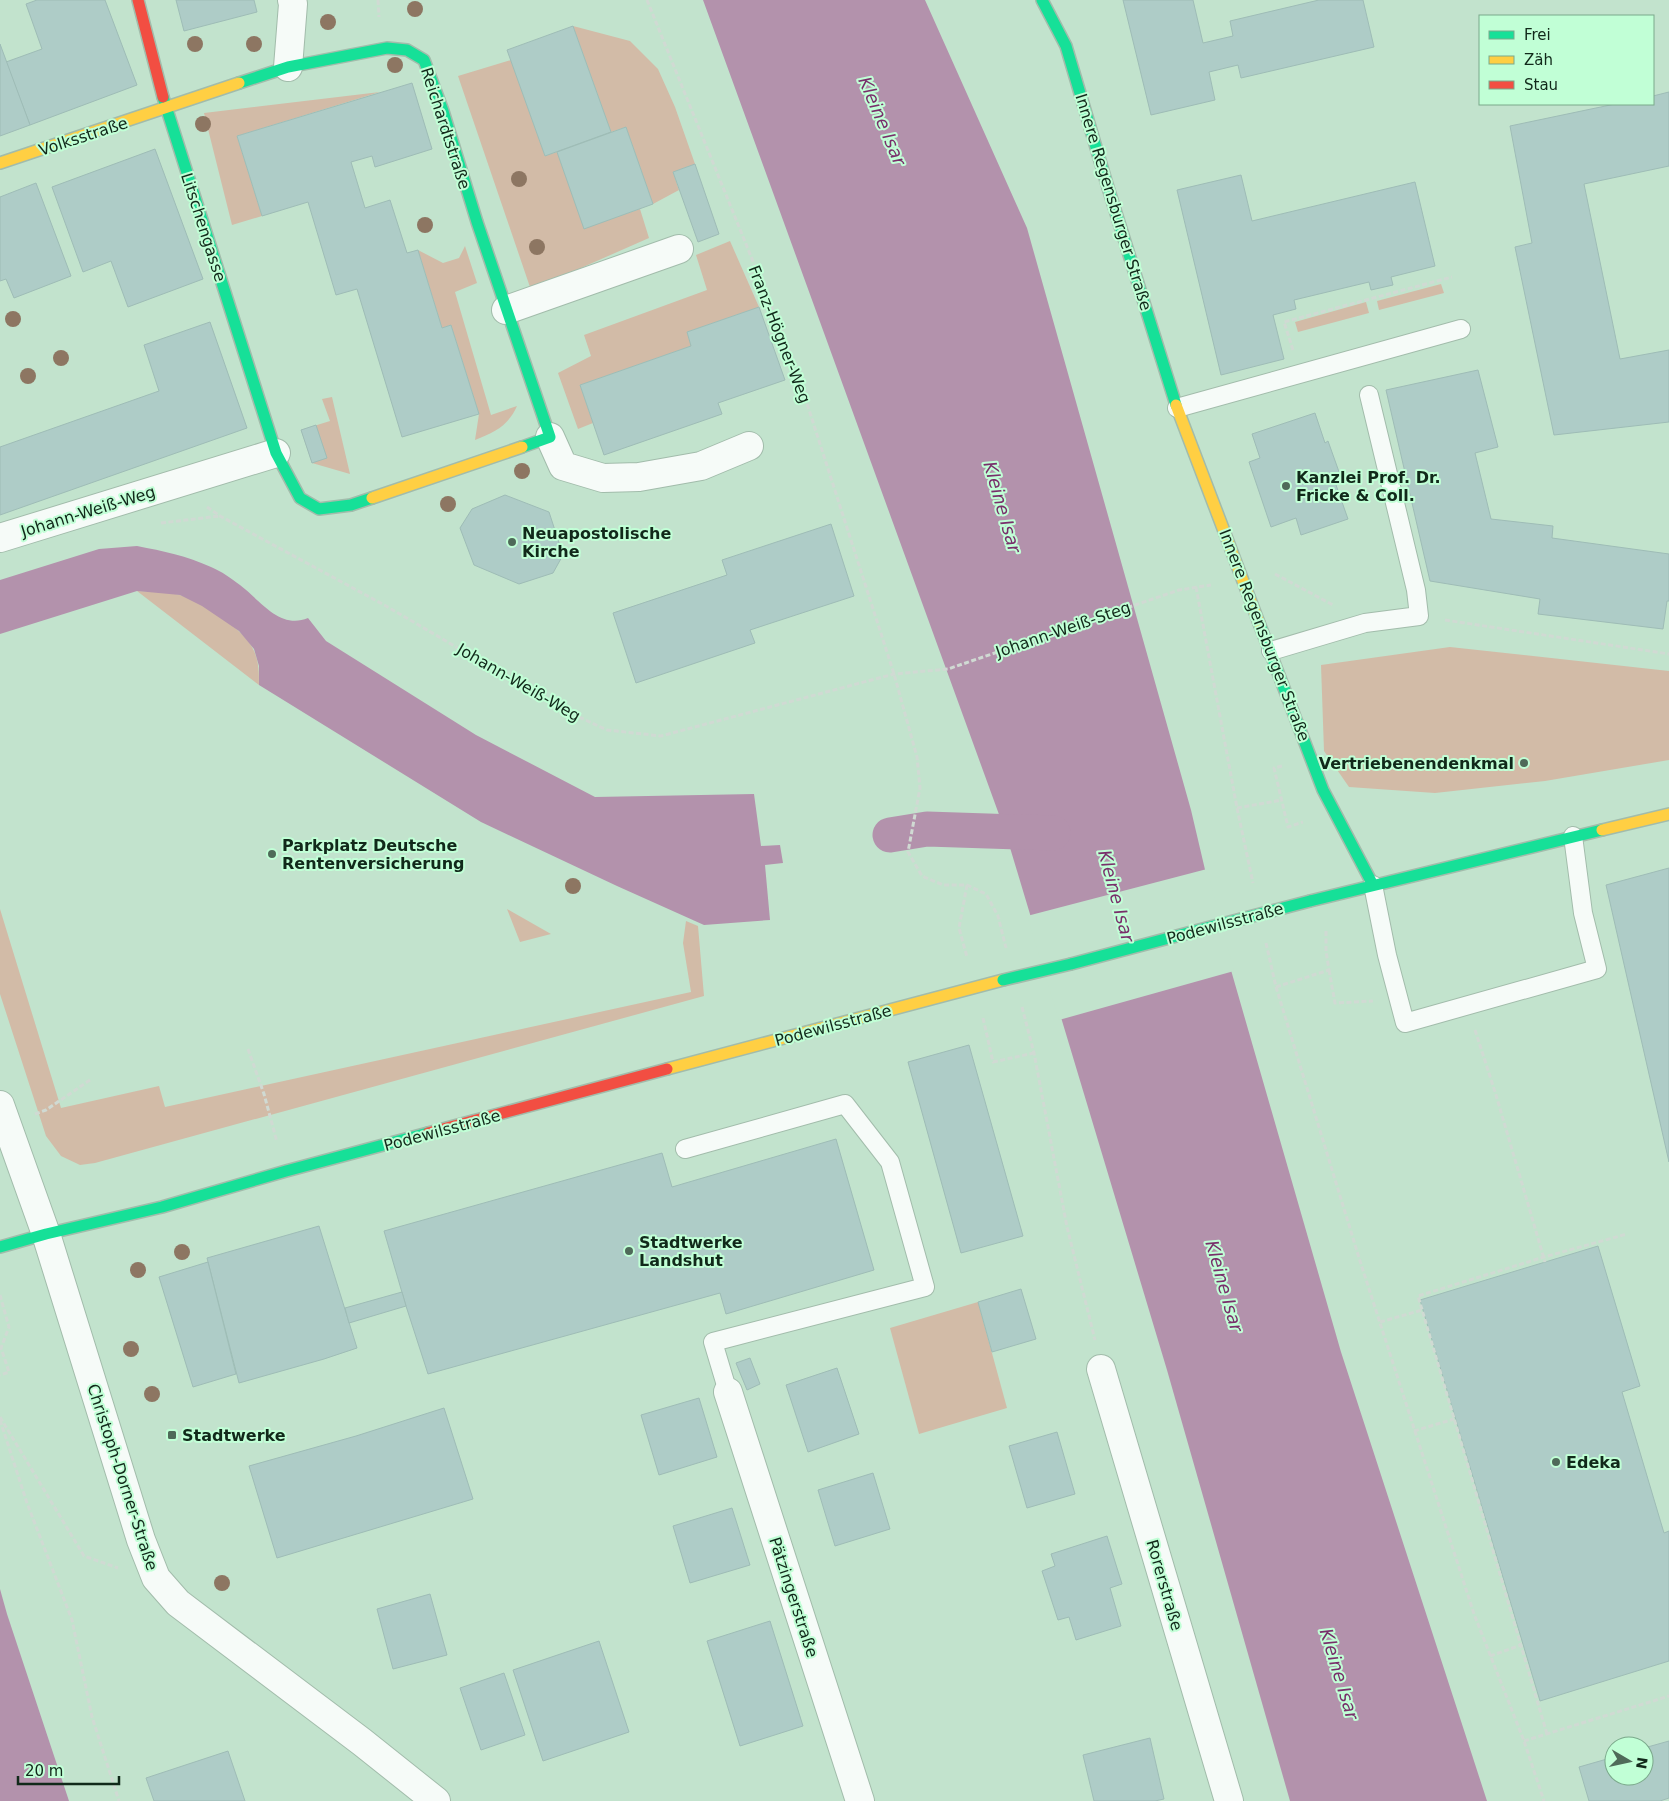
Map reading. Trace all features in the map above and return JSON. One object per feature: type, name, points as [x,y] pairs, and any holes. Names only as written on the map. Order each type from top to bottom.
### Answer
[{"type":"street","name":"Litschengasse","points":[[138,0],[166,109],[276,453]]},
{"type":"street","points":[[288,67],[292,0]]},
{"type":"street","name":"Innere Regensburger Straße","points":[[1042,0],[1066,46],[1177,408],[1332,811],[1373,885]]},
{"type":"street","name":"Reichardtstraße","points":[[166,109],[288,67],[387,48],[407,50],[424,60],[443,111],[476,222],[506,310],[550,437],[563,466],[603,478],[639,477],[700,466],[749,446]]},
{"type":"street","name":"Volksstraße","points":[[0,163],[166,109]]},
{"type":"street","points":[[506,310],[679,249]]},
{"type":"street","points":[[276,453],[300,498],[319,509],[351,505],[550,437]]},
{"type":"street","name":"Johann-Weiß-Weg","points":[[0,538],[276,453]]},
{"type":"street","name":"Podewilsstraße","points":[[0,1247],[46,1234],[162,1208],[286,1171],[1003,980],[1373,885],[1447,869],[1573,836],[1669,814]]},
{"type":"street","name":"Christoph-Dorner-Straße","points":[[3,1114],[46,1234],[148,1562],[156,1578],[178,1603],[362,1742],[436,1801]]},
{"type":"street","name":"Rorerstraße","points":[[1101,1369],[1229,1801]]},
{"type":"street","name":"Pätzingerstraße","points":[[728,1392],[860,1801]]},
{"type":"lane","points":[[1177,408],[1461,329]]},
{"type":"lane","points":[[1271,651],[1365,623],[1419,616],[1416,590],[1369,395]]},
{"type":"lane","points":[[1373,885],[1387,956],[1405,1023],[1598,969],[1583,913],[1573,836]]},
{"type":"lane","points":[[685,1149],[845,1104],[890,1162],[925,1287],[713,1342],[728,1392]]},
{"type":"path","name":"Franz-Högner-Weg","points":[[648,0],[793,360],[894,674],[917,757],[920,788],[908,852],[922,876],[943,885],[967,885]]},
{"type":"path","points":[[1301,374],[1284,322],[1452,277]]},
{"type":"path","name":"Johann-Weiß-Weg","points":[[177,484],[220,516],[386,606],[566,711],[607,730],[661,736],[894,674],[948,669]]},
{"type":"path","points":[[1242,580],[1271,572],[1365,623]]},
{"type":"path","points":[[1196,587],[1236,808],[1253,884]]},
{"type":"path","name":"Johann-Weiß-Steg","points":[[948,669],[1179,590]]},
{"type":"path","points":[[1419,616],[1669,654]]},
{"type":"path","points":[[1274,768],[1288,827]]},
{"type":"path","points":[[1236,808],[1282,800]]},
{"type":"path","points":[[963,942],[959,928],[967,885],[986,894],[998,916],[1008,952]]},
{"type":"path","points":[[1266,940],[1276,988],[1414,1431],[1474,1614],[1524,1741],[1544,1801]]},
{"type":"path","points":[[1326,951],[1335,1003],[1398,999]]},
{"type":"path","points":[[1276,988],[1329,970]]},
{"type":"path","points":[[1020,998],[1034,1053],[1067,1227],[1101,1369]]},
{"type":"path","points":[[1467,1005],[1545,1260]]},
{"type":"path","points":[[986,1029],[992,1062],[1034,1053]]},
{"type":"path","points":[[248,1050],[264,1094],[286,1171]]},
{"type":"path","points":[[3,1114],[46,1110],[90,1080]]},
{"type":"path","points":[[1546,1734],[1418,1296],[1545,1260],[1627,1234]]},
{"type":"path","points":[[0,1295],[9,1326],[1,1348],[9,1372],[0,1375]]},
{"type":"path","points":[[1380,1322],[1422,1310]]},
{"type":"path","points":[[0,1418],[84,1556],[117,1568],[148,1562]]},
{"type":"path","points":[[0,1418],[27,1503],[72,1620],[92,1717],[119,1801]]},
{"type":"path","points":[[1414,1431],[1454,1419]]},
{"type":"path","points":[[1490,1656],[1521,1645]]},
{"type":"path","points":[[1524,1741],[1669,1696]]},
{"type":"shaded area","points":[[573,26],[630,41],[658,69],[675,107],[695,164],[673,172],[679,190],[653,204],[626,127],[611,132]]},
{"type":"shaded area","points":[[511,60],[545,156],[557,152],[584,228],[640,209],[649,238],[531,290],[458,76]]},
{"type":"shaded area","points":[[380,92],[237,136],[262,216],[232,225],[204,113]]},
{"type":"shaded area","points":[[730,241],[759,307],[687,332],[691,346],[580,385],[593,423],[578,429],[558,373],[591,356],[584,335],[707,290],[696,255]]},
{"type":"shaded area","points":[[465,246],[477,283],[455,292],[491,415],[517,406],[509,419],[500,428],[475,440],[479,414],[451,325],[442,328],[418,250],[443,263],[459,258]]},
{"type":"shaded area","points":[[1441,284],[1444,293],[1379,310],[1377,301]]},
{"type":"shaded area","points":[[1366,302],[1369,313],[1298,332],[1295,322]]},
{"type":"shaded area","points":[[332,397],[350,474],[312,463],[301,430],[330,421],[322,399]]},
{"type":"shaded area","points":[[137,591],[164,592],[180,595],[222,617],[242,634],[254,651],[258,663],[259,685]]},
{"type":"shaded area","points":[[1450,647],[1669,671],[1669,760],[1545,781],[1435,793],[1349,787],[1324,751],[1321,665]]},
{"type":"shaded area","points":[[0,909],[61,1108],[159,1086],[165,1107],[691,992],[683,943],[686,921],[698,926],[704,996],[95,1163],[80,1165],[61,1156],[46,1136],[0,994]]},
{"type":"shaded area","points":[[507,909],[551,934],[520,942]]},
{"type":"shaded area","points":[[978,1302],[1007,1408],[919,1434],[890,1328]]},
{"type":"water","name":"Kleine Isar","points":[[703,0],[925,0],[1027,228],[1191,810],[1218,925],[1341,1352],[1487,1801],[1290,1801],[1167,1370],[1005,831]]},
{"type":"water","points":[[137,546],[184,557],[215,569],[248,591],[279,617],[298,621],[308,618],[326,641],[476,735],[595,797],[754,794],[761,846],[780,845],[783,863],[765,865],[770,920],[704,925],[481,822],[259,685],[259,666],[254,649],[239,631],[202,606],[180,595],[137,591],[0,634],[0,580],[99,549]]},
{"type":"water","points":[[0,1589],[7,1614],[69,1801],[0,1801]]},
{"type":"pier","points":[[1207,869],[1234,971],[1059,1020],[1027,916]]},
{"type":"building","points":[[37,0],[105,0],[137,85],[30,125],[6,62],[42,49],[26,4]]},
{"type":"building","points":[[176,0],[254,0],[257,12],[184,31]]},
{"type":"building","points":[[1123,0],[1193,0],[1203,43],[1233,36],[1230,21],[1319,0],[1363,0],[1374,47],[1241,78],[1238,65],[1209,72],[1215,100],[1151,115]]},
{"type":"building","points":[[573,26],[611,132],[545,156],[507,50]]},
{"type":"building","points":[[0,44],[30,125],[0,136]]},
{"type":"building","points":[[412,83],[432,149],[375,167],[372,156],[351,162],[365,208],[390,200],[407,253],[418,250],[442,328],[451,325],[479,414],[402,437],[357,289],[336,295],[308,202],[262,216],[237,136]]},
{"type":"building","points":[[1669,92],[1669,166],[1584,184],[1620,359],[1669,350],[1669,422],[1554,435],[1515,247],[1532,243],[1510,126],[1610,105],[1654,105],[1654,96]]},
{"type":"building","points":[[626,127],[653,204],[584,229],[557,152]]},
{"type":"building","points":[[155,149],[203,279],[128,307],[111,261],[83,272],[52,187]]},
{"type":"building","points":[[695,164],[719,234],[698,242],[673,172]]},
{"type":"building","points":[[1241,175],[1252,221],[1415,182],[1435,266],[1391,277],[1393,285],[1371,290],[1369,282],[1294,300],[1296,309],[1273,315],[1284,359],[1221,375],[1177,190]]},
{"type":"building","points":[[36,183],[71,276],[14,298],[6,279],[0,281],[0,197]]},
{"type":"building","points":[[759,307],[785,380],[718,403],[722,414],[604,455],[580,385],[691,346],[687,332]]},
{"type":"building","points":[[210,322],[247,428],[0,515],[0,447],[159,391],[144,345]]},
{"type":"building","points":[[1478,370],[1498,447],[1475,453],[1491,519],[1553,526],[1552,538],[1669,554],[1669,601],[1667,601],[1663,629],[1538,614],[1540,599],[1430,581],[1386,390]]},
{"type":"building","points":[[1315,413],[1325,443],[1328,441],[1343,483],[1336,485],[1348,519],[1301,535],[1296,518],[1271,527],[1249,462],[1260,458],[1252,434]]},
{"type":"building","points":[[316,425],[327,458],[312,463],[301,430]]},
{"type":"building","name":"Neuapostolische Kirche","points":[[505,495],[549,512],[563,555],[553,573],[519,584],[474,565],[460,528],[472,509]]},
{"type":"building","points":[[831,524],[854,596],[750,630],[755,643],[636,683],[613,613],[727,575],[722,560]]},
{"type":"building","points":[[1669,868],[1669,1162],[1606,885]]},
{"type":"building","points":[[969,1045],[1023,1236],[961,1253],[908,1062]]},
{"type":"building","name":"Stadtwerke Landshut","points":[[836,1139],[874,1270],[726,1314],[720,1293],[428,1374],[384,1231],[662,1153],[672,1187]]},
{"type":"building","points":[[319,1226],[357,1348],[239,1383],[207,1258]]},
{"type":"building","name":"Edeka","points":[[1598,1246],[1640,1386],[1622,1392],[1664,1533],[1669,1531],[1669,1661],[1540,1701],[1420,1300]]},
{"type":"building","points":[[208,1262],[236,1374],[193,1387],[159,1277]]},
{"type":"building","points":[[1021,1289],[1036,1339],[992,1352],[978,1302]]},
{"type":"building","points":[[402,1292],[406,1306],[349,1323],[345,1308]]},
{"type":"building","points":[[750,1358],[760,1384],[747,1390],[736,1363]]},
{"type":"building","points":[[837,1368],[859,1434],[808,1452],[786,1385]]},
{"type":"building","points":[[699,1398],[717,1457],[659,1475],[641,1415]]},
{"type":"building","points":[[444,1408],[473,1499],[277,1558],[249,1466],[356,1436]]},
{"type":"building","points":[[1057,1432],[1075,1494],[1027,1508],[1009,1446]]},
{"type":"building","points":[[873,1473],[890,1529],[835,1546],[818,1490]]},
{"type":"building","points":[[732,1508],[750,1565],[690,1583],[673,1526]]},
{"type":"building","points":[[1107,1536],[1122,1584],[1110,1588],[1121,1626],[1076,1640],[1069,1617],[1058,1620],[1042,1571],[1055,1566],[1051,1554]]},
{"type":"building","points":[[430,1594],[447,1655],[393,1669],[377,1609]]},
{"type":"building","points":[[770,1621],[803,1726],[740,1746],[707,1641]]},
{"type":"building","points":[[599,1641],[629,1732],[543,1761],[513,1670]]},
{"type":"building","points":[[504,1673],[525,1735],[481,1750],[460,1688]]},
{"type":"building","points":[[1150,1738],[1164,1799],[1155,1801],[1094,1801],[1083,1755]]},
{"type":"building","points":[[1669,1741],[1669,1798],[1660,1801],[1589,1801],[1579,1767],[1604,1760],[1604,1786],[1654,1786],[1654,1745]]},
{"type":"building","points":[[228,1751],[245,1801],[154,1801],[146,1778]]},
{"type":"waterway","points":[[890,835],[927,829],[1053,833]]},
{"type":"traffic: fast","points":[[1042,0],[1066,46],[1176,405]]},
{"type":"traffic: fast","points":[[239,83],[288,67],[387,48],[407,50],[424,60],[443,111],[477,222],[550,437],[522,447]]},
{"type":"traffic: fast","points":[[163,97],[276,453],[300,498],[319,509],[351,505],[372,498]]},
{"type":"traffic: fast","points":[[1259,623],[1323,790],[1373,885]]},
{"type":"traffic: fast","points":[[1310,901],[1602,830]]},
{"type":"traffic: fast","points":[[1218,925],[1310,901]]},
{"type":"traffic: fast","points":[[1071,964],[1218,925]]},
{"type":"traffic: fast","points":[[1003,980],[1071,964]]},
{"type":"traffic: fast","points":[[0,1247],[46,1234],[162,1207],[428,1133]]},
{"type":"traffic: slow","points":[[0,163],[239,83]]},
{"type":"traffic: slow","points":[[1176,405],[1259,623]]},
{"type":"traffic: slow","points":[[372,498],[522,447]]},
{"type":"traffic: slow","points":[[1602,830],[1669,814]]},
{"type":"traffic: slow","points":[[667,1069],[1003,980]]},
{"type":"traffic: jam","points":[[138,0],[163,97]]},
{"type":"traffic: jam","points":[[428,1133],[667,1069]]},
{"type":"place","name":"Kanzlei Prof. Dr. Fricke & Coll.","points":[[1286,486]]},
{"type":"place","name":"Neuapostolische Kirche","points":[[512,542]]},
{"type":"place","name":"Vertriebenendenkmal","points":[[1524,763]]},
{"type":"place","name":"Parkplatz Deutsche Rentenversicherung","points":[[272,854]]},
{"type":"place","name":"Stadtwerke Landshut","points":[[629,1251]]},
{"type":"place","name":"Stadtwerke","points":[[172,1435]]},
{"type":"place","name":"Edeka","points":[[1556,1462]]}]
